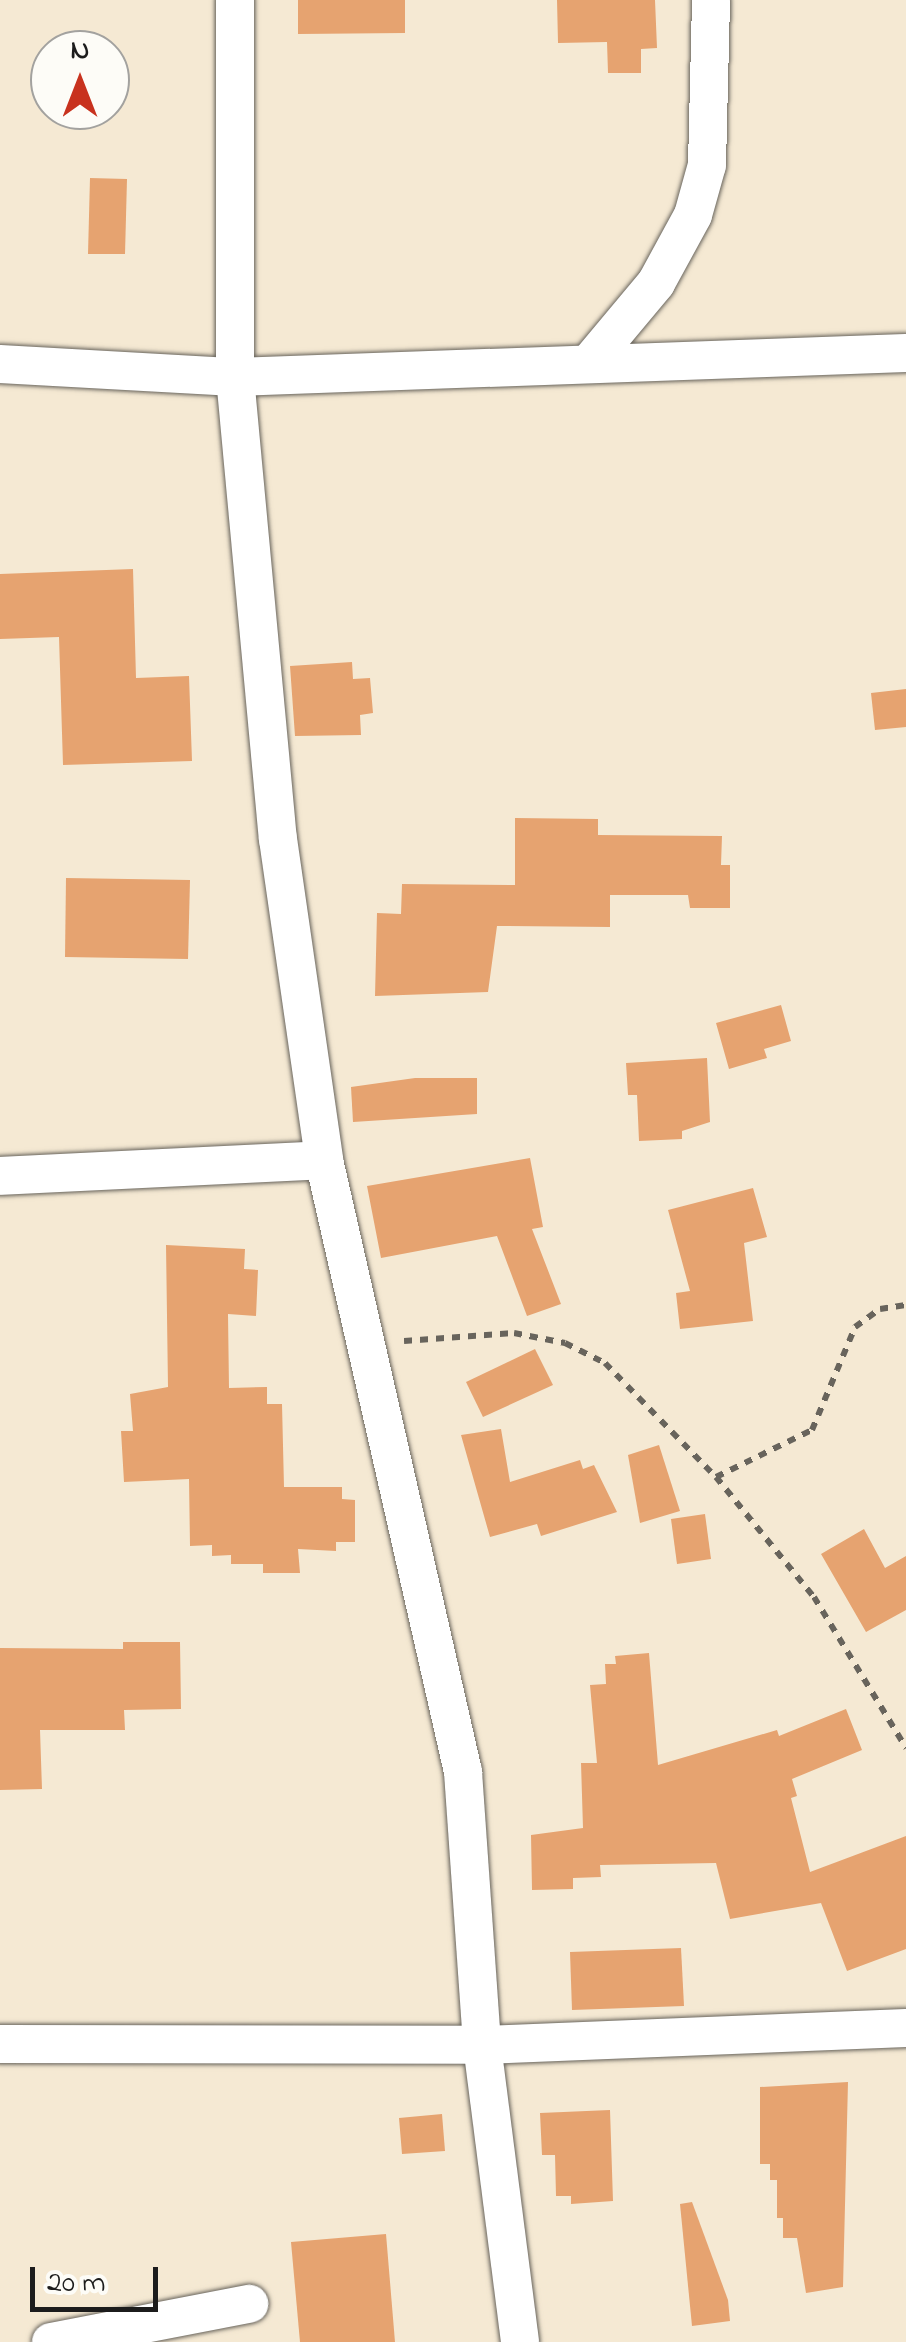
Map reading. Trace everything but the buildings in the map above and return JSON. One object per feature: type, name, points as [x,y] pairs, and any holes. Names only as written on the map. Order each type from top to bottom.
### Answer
[{"type":"street","points":[[235,0],[236,376],[278,839],[324,1160],[462,1772],[482,2045],[520,2342]]},
{"type":"street","points":[[590,362],[656,283],[693,215],[708,165],[711,0]]},
{"type":"street","points":[[0,364],[236,376],[906,353]]},
{"type":"street","points":[[0,1176],[324,1160]]},
{"type":"street","points":[[0,2044],[482,2045],[906,2028]]},
{"type":"street","points":[[51,2342],[249,2304]]},
{"type":"path","points":[[716,1477],[812,1430],[854,1327],[880,1308],[906,1306]]},
{"type":"path","points":[[368,1343],[514,1334],[565,1343],[605,1363],[716,1477],[814,1597],[906,1748]]}]
